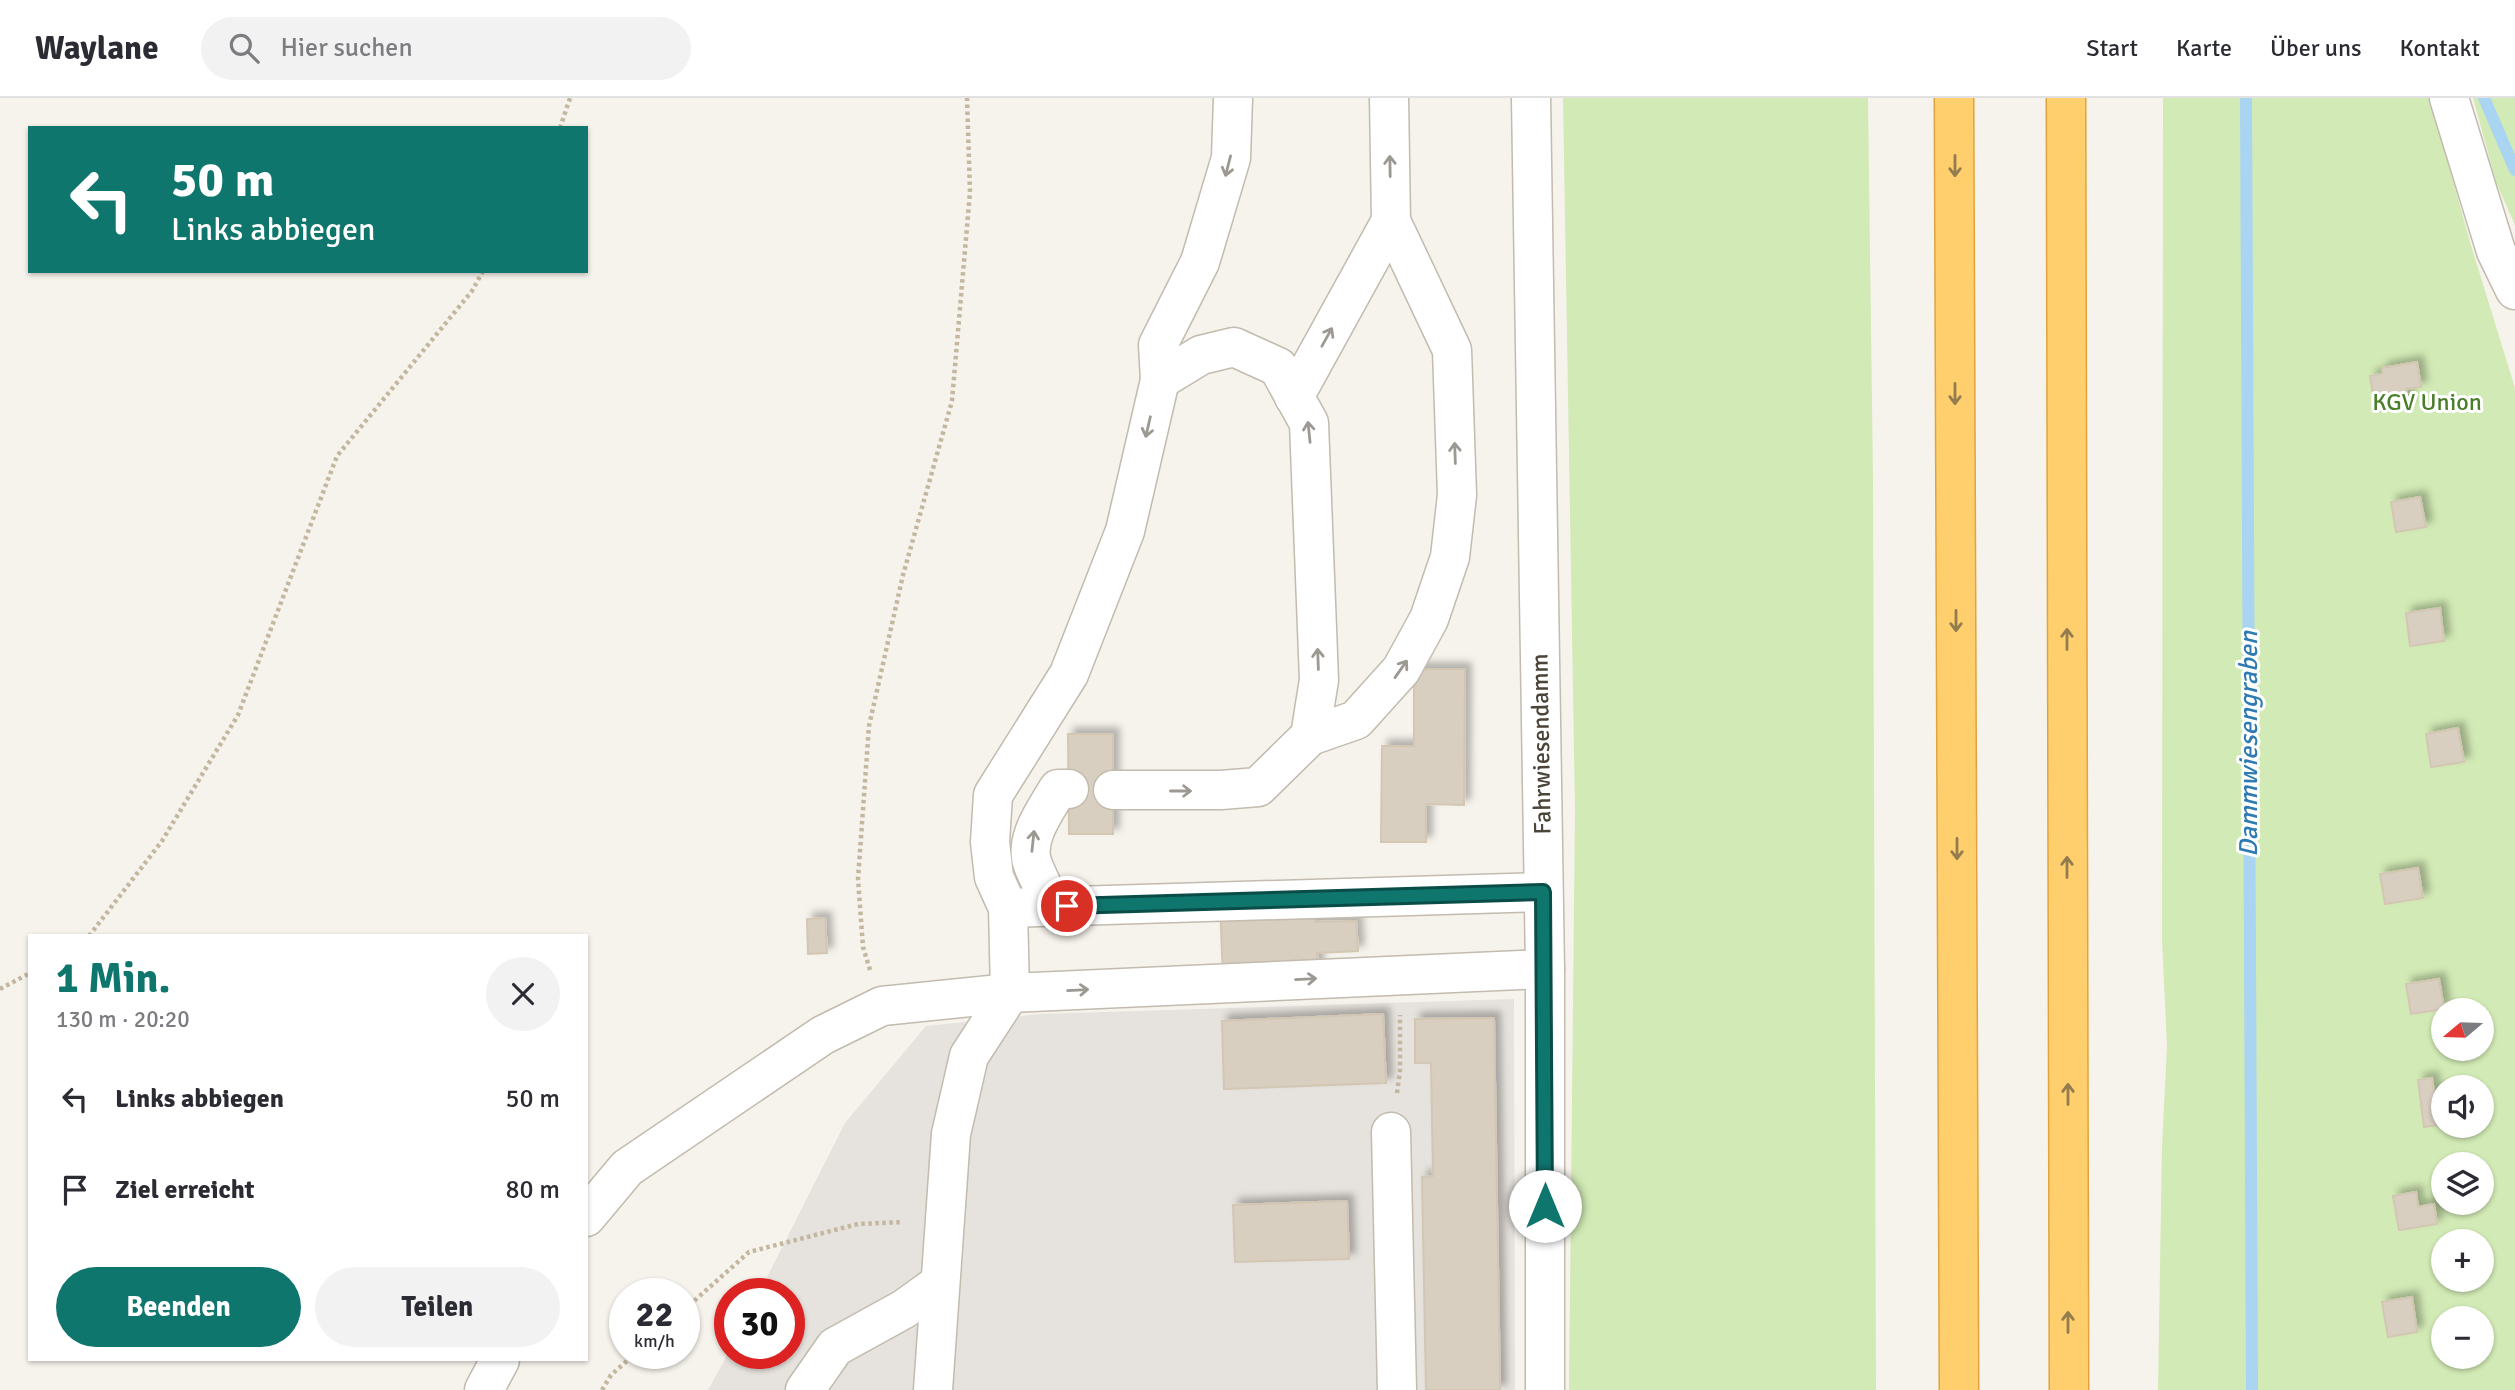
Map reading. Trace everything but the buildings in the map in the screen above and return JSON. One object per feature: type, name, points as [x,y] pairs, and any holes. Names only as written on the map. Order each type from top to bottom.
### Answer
[{"type":"highway","points":[[1954,98],[1959,1390]]},
{"type":"highway","points":[[2066,98],[2068,1390]]},
{"type":"street","points":[[933,1390],[951,1134],[969,1056],[1010,993],[1008,908],[994,877],[990,842],[993,795],[1069,674],[1125,531],[1160,380],[1158,345],[1200,262],[1231,158],[1233,98]]},
{"type":"street","points":[[1113,790],[1221,790],[1258,787],[1310,736],[1356,720],[1401,670],[1429,619],[1450,557],[1457,495],[1452,350],[1391,221],[1389,98]]},
{"type":"street","name":"Fahrwiesendamm","points":[[1531,98],[1545,969],[1545,1390]]},
{"type":"street","points":[[2449,98],[2496,251],[2515,290]]},
{"type":"street","points":[[1294,397],[1391,221]]},
{"type":"street","points":[[1160,380],[1201,355],[1234,347],[1278,367],[1310,423],[1319,680],[1310,736]]},
{"type":"street","points":[[1045,906],[1045,890],[1032,862],[1034,831],[1058,789],[1069,789]]},
{"type":"street","points":[[1008,908],[1543,892]]},
{"type":"street","points":[[588,1215],[627,1168],[823,1035],[882,1006],[1010,993],[1545,969]]},
{"type":"street","points":[[1391,1132],[1397,1390]]},
{"type":"street","points":[[806,1390],[835,1346],[904,1309],[940,1283]]},
{"type":"street","points":[[484,1390],[499,1361]]},
{"type":"path","points":[[561,126],[570,98]]},
{"type":"path","points":[[882,1006],[863,947],[858,879],[869,726],[903,575],[952,401],[970,192],[967,98]]},
{"type":"path","points":[[91,934],[162,841],[238,715],[338,456],[472,291],[482,273]]},
{"type":"path","points":[[0,989],[28,974]]},
{"type":"path","points":[[700,1296],[749,1252],[858,1224],[946,1220]]},
{"type":"path","points":[[602,1390],[618,1369]]},
{"type":"shaded area","points":[[1514,999],[1515,1390],[708,1390],[720,1369],[805,1369],[805,1278],[767,1278],[845,1123],[926,1026],[1041,1014]]},
{"type":"green space","points":[[1563,98],[1868,98],[1873,479],[1876,1390],[1569,1390],[1575,811]]},
{"type":"green space","name":"KGV Union","points":[[2163,98],[2430,98],[2470,242],[2515,388],[2515,1390],[2158,1390],[2162,1146],[2167,1046],[2162,940]]},
{"type":"green space","points":[[2473,98],[2515,98],[2515,225],[2496,182]]},
{"type":"waterway","name":"Dammwiesengraben","points":[[2246,98],[2252,1390]]},
{"type":"waterway","points":[[2484,98],[2515,170]]},
{"type":"route","points":[[1067,906],[1543,892],[1545,1206]]}]
